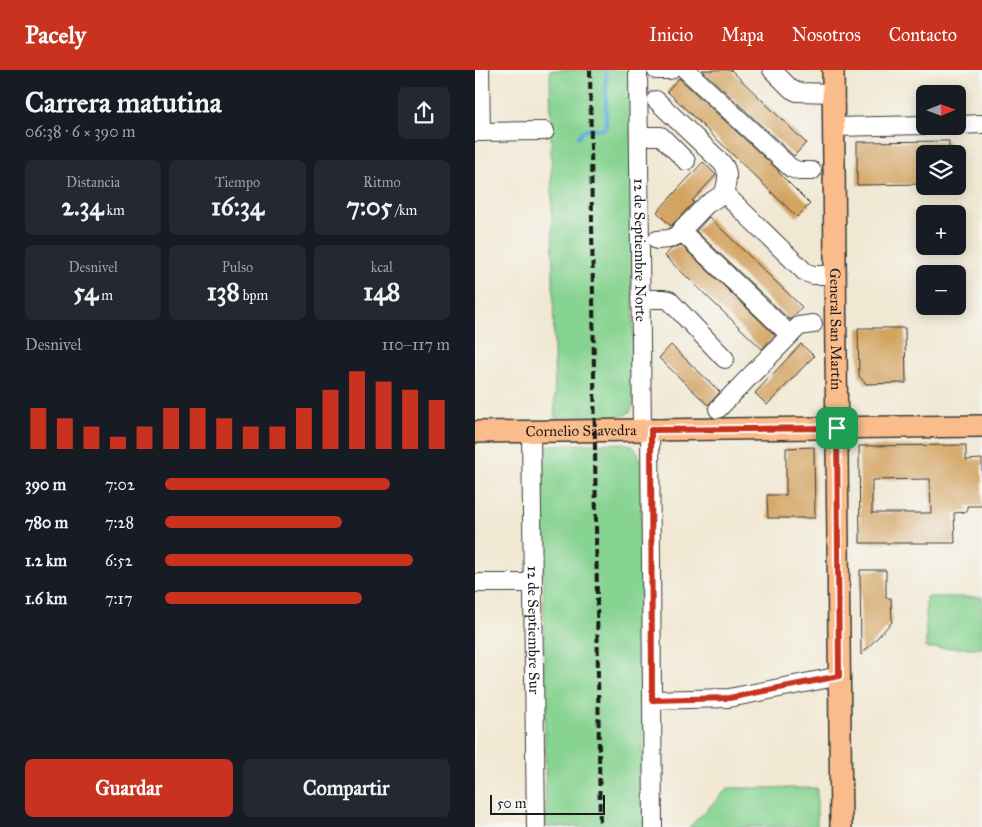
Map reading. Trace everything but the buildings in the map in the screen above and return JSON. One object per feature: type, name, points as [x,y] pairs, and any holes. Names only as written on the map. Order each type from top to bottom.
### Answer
[{"type":"main road","name":"General San Martín","points":[[833,70],[841,827]]},
{"type":"main road","name":"Cornelio Saavedra","points":[[475,432],[982,426]]},
{"type":"street","points":[[480,70],[478,132],[545,131]]},
{"type":"street","name":"12 de Septiembre Norte","points":[[639,70],[641,299],[646,431],[653,827]]},
{"type":"street","points":[[656,70],[670,70]]},
{"type":"street","points":[[686,70],[791,168],[812,172]]},
{"type":"street","points":[[772,70],[797,92],[834,92]]},
{"type":"street","points":[[656,100],[725,167],[728,176],[724,193],[706,205],[681,231],[669,239],[657,240]]},
{"type":"street","points":[[966,125],[982,124]]},
{"type":"street","points":[[834,127],[916,125]]},
{"type":"street","points":[[639,136],[661,136],[686,161]]},
{"type":"street","points":[[724,193],[805,272],[813,275],[835,275]]},
{"type":"street","points":[[681,231],[790,335]]},
{"type":"street","points":[[641,299],[669,300],[725,359]]},
{"type":"street","points":[[718,410],[799,326],[813,324]]},
{"type":"street","name":"12 de Septiembre Sur","points":[[531,432],[536,827]]},
{"type":"street","points":[[475,584],[533,583]]},
{"type":"street","points":[[652,700],[729,698],[839,676]]},
{"type":"green space","points":[[550,70],[631,70],[634,404],[630,412],[623,416],[555,418]]},
{"type":"green space","points":[[623,443],[635,449],[641,462],[644,827],[546,827],[542,454],[547,447],[552,445]]},
{"type":"green space","points":[[926,597],[982,597],[982,648],[926,648]]},
{"type":"green space","points":[[728,788],[817,788],[817,827],[689,827]]},
{"type":"waterway","points":[[579,137],[583,131],[604,129],[606,126],[606,70]]},
{"type":"railway","points":[[590,70],[600,827]]},
{"type":"route","points":[[837,428],[839,676],[715,700],[652,700],[651,430],[837,428]]}]
